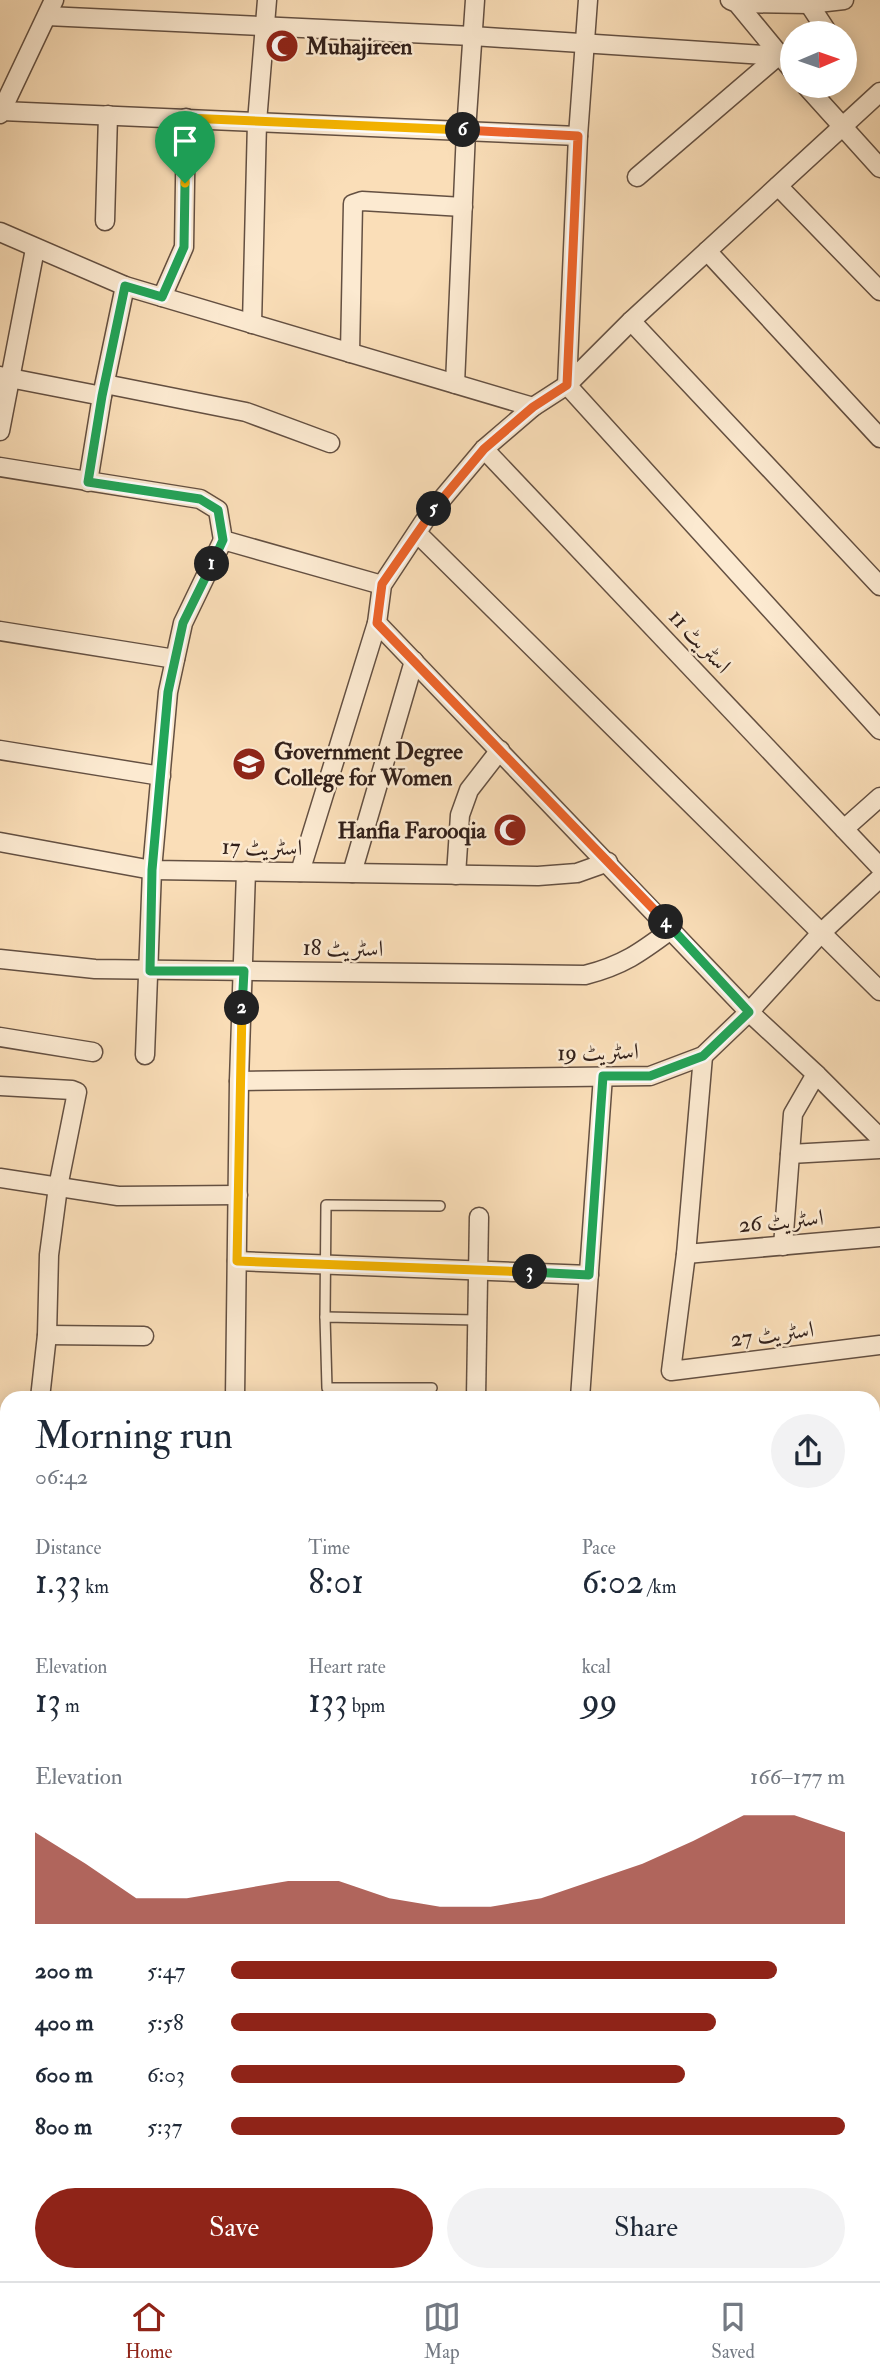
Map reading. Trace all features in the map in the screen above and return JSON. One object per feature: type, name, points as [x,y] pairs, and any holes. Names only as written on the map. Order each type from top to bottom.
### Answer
[{"type":"street","points":[[252,324],[257,121],[267,0]]},
{"type":"street","points":[[455,384],[466,131],[475,0]]},
{"type":"street","points":[[589,0],[578,136],[567,385],[880,730]]},
{"type":"street","points":[[733,2],[844,0]]},
{"type":"street","points":[[733,2],[778,55]]},
{"type":"street","points":[[809,2],[821,21]]},
{"type":"street","points":[[578,136],[186,118],[1,113],[50,8],[265,26],[778,55]]},
{"type":"street","points":[[637,177],[778,55]]},
{"type":"street","points":[[300,872],[377,623],[382,584],[427,517],[484,449],[533,407],[567,385],[631,321],[880,92]]},
{"type":"street","points":[[817,98],[880,168]]},
{"type":"street","points":[[105,221],[108,115]]},
{"type":"street","points":[[162,297],[184,247],[186,118]]},
{"type":"street","points":[[778,186],[880,291]]},
{"type":"street","points":[[350,353],[353,204],[362,201],[463,207]]},
{"type":"street","points":[[0,232],[125,286],[533,407]]},
{"type":"street","points":[[0,431],[4,377],[35,249]]},
{"type":"street","points":[[707,251],[880,438]]},
{"type":"street","points":[[88,482],[125,286]]},
{"type":"street","points":[[631,321],[880,586]]},
{"type":"street","points":[[4,377],[246,412],[330,443]]},
{"type":"street","name":"اسٹریٹ 11","points":[[484,449],[880,867]]},
{"type":"street","points":[[0,467],[200,499],[218,510],[223,540],[183,623],[168,692],[152,870],[145,1055]]},
{"type":"street","points":[[417,533],[880,991]]},
{"type":"street","points":[[223,540],[382,584]]},
{"type":"street","points":[[377,623],[673,929],[749,1012],[880,1138]]},
{"type":"street","points":[[0,631],[176,659]]},
{"type":"street","points":[[352,873],[414,661]]},
{"type":"street","points":[[0,750],[161,776]]},
{"type":"street","points":[[456,874],[458,825],[468,790],[500,750]]},
{"type":"street","points":[[844,829],[880,797]]},
{"type":"street","name":"اسٹریٹ 17","points":[[0,842],[152,870],[538,876],[577,873],[608,862]]},
{"type":"street","points":[[235,1391],[239,1081],[246,871]]},
{"type":"street","name":"اسٹریٹ 19","points":[[239,1081],[650,1076],[703,1056],[749,1012],[822,932],[880,878]]},
{"type":"street","name":"اسٹریٹ 18","points":[[0,958],[95,970],[585,975],[610,969],[634,958],[673,929]]},
{"type":"street","points":[[0,1037],[93,1052]]},
{"type":"street","points":[[686,1254],[703,1056]]},
{"type":"street","points":[[783,1246],[793,1114],[816,1074]]},
{"type":"street","points":[[581,1391],[603,1076]]},
{"type":"street","points":[[0,1086],[77,1092],[58,1187],[49,1255],[47,1335],[41,1391]]},
{"type":"street","points":[[790,1154],[880,1149]]},
{"type":"street","points":[[0,1178],[118,1196],[238,1195]]},
{"type":"street","points":[[476,1391],[479,1217]]},
{"type":"street","name":"اسٹریٹ 26","points":[[686,1254],[880,1237]]},
{"type":"street","name":"اسٹریٹ 27","points":[[686,1254],[671,1371],[880,1345]]},
{"type":"street","points":[[237,1261],[589,1275]]},
{"type":"street","points":[[47,1335],[144,1336]]},
{"type":"lane","points":[[432,1388],[327,1388],[326,1205],[440,1206]]},
{"type":"lane","points":[[325,1317],[476,1320]]},
{"type":"place","name":"Muhajireen","points":[[282,46]]},
{"type":"place","name":"Government Degree College for Women","points":[[249,764]]},
{"type":"place","name":"Hanfia Farooqia","points":[[510,830]]},
{"type":"route","points":[[186,118],[578,136],[567,385],[533,407],[484,449],[427,517],[382,584],[377,623],[673,929],[749,1012],[703,1056],[650,1076],[603,1076],[589,1275],[237,1261],[239,1081],[244,971],[150,971],[152,870],[168,692],[183,623],[223,540],[222,524],[218,510],[200,499],[88,482],[102,396],[125,286],[162,297],[184,247],[185,183],[186,118]]}]
